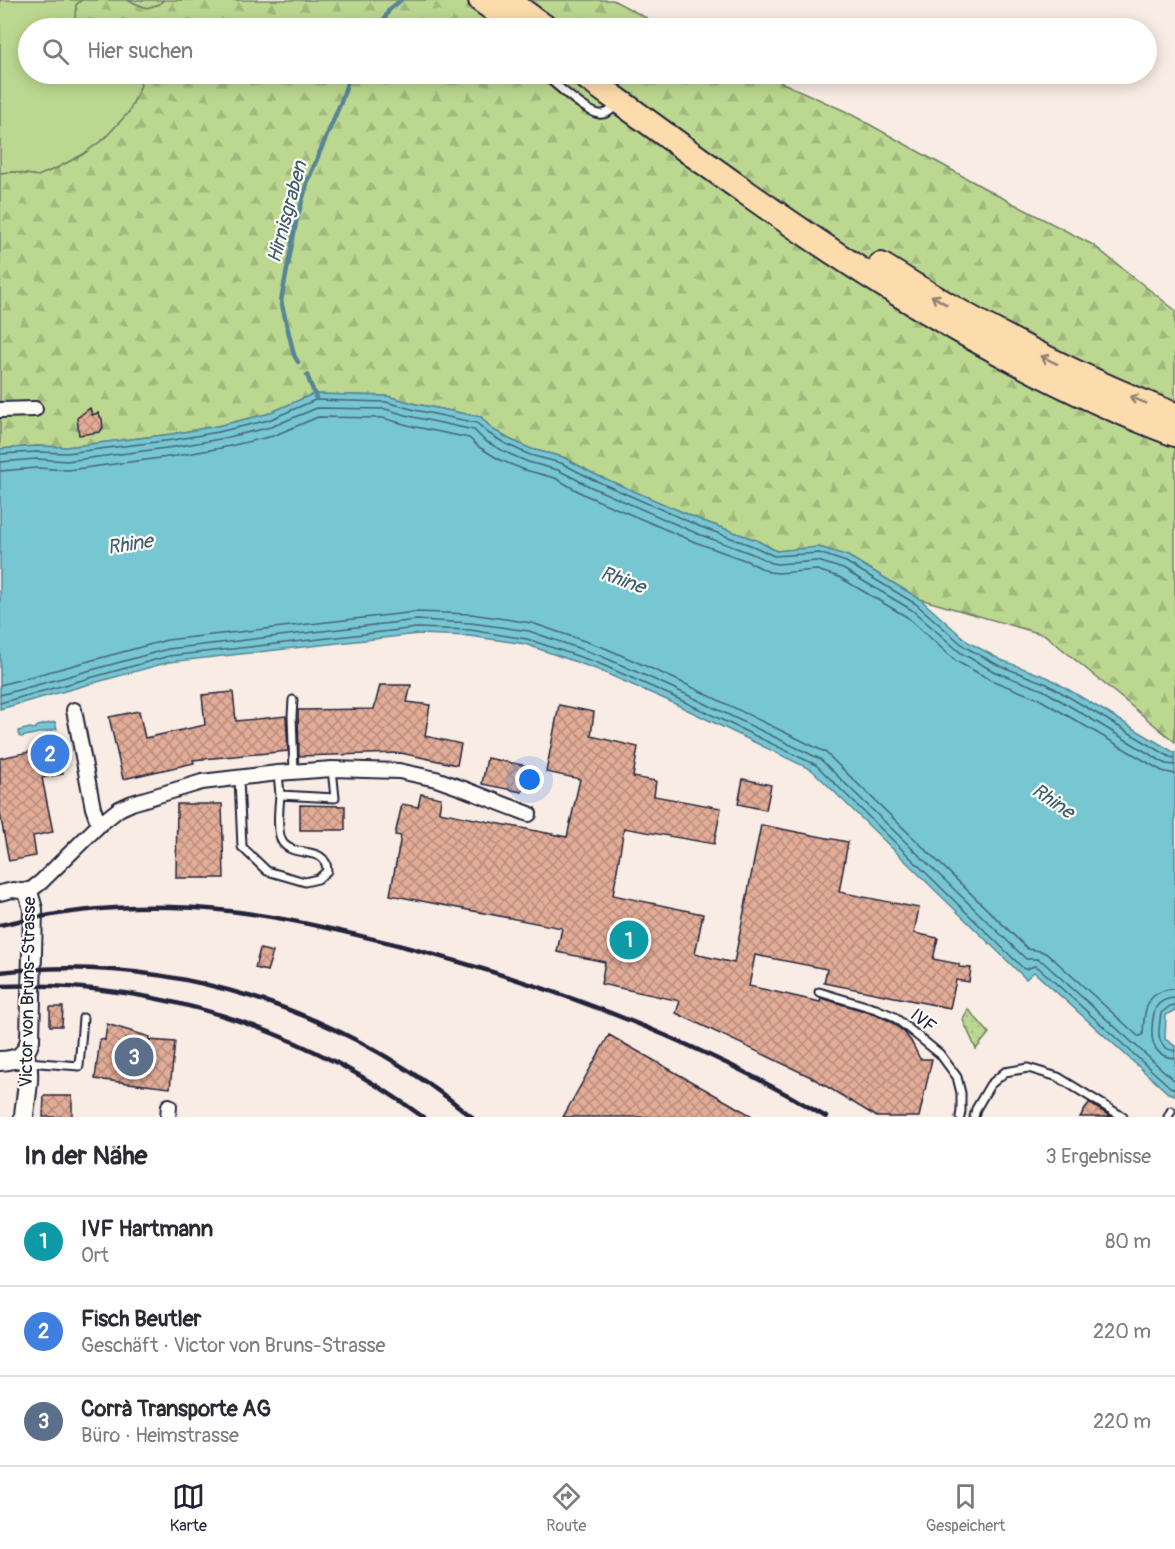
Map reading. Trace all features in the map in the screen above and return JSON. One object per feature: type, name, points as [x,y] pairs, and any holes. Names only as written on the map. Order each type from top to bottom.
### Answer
[{"type":"highway","points":[[491,1],[509,18]]},
{"type":"highway","points":[[491,1],[526,18]]},
{"type":"highway","points":[[596,84],[796,228],[889,290],[1057,384],[1175,434]]},
{"type":"highway","points":[[622,84],[842,240],[945,304],[1040,356],[1110,389],[1175,415]]},
{"type":"highway","points":[[1111,408],[1175,442]]},
{"type":"street","points":[[0,410],[35,409]]},
{"type":"street","points":[[74,710],[93,808],[99,825]]},
{"type":"street","name":"Victor von Bruns-Strasse","points":[[24,1117],[28,1070],[25,1058],[30,1040],[33,909],[28,892],[119,809],[202,782],[332,769],[399,771],[436,779],[529,814]]},
{"type":"street","points":[[0,893],[12,890],[28,892]]},
{"type":"street","points":[[0,1061],[25,1058]]},
{"type":"lane","points":[[556,84],[599,114],[610,112],[619,100]]},
{"type":"lane","points":[[293,700],[294,772]]},
{"type":"lane","points":[[280,795],[336,798],[332,769]]},
{"type":"lane","points":[[239,778],[242,847],[267,871],[304,882],[318,879],[327,871],[327,864],[321,856],[291,849],[283,844],[279,835],[278,773]]},
{"type":"lane","name":"IVF","points":[[819,992],[893,1016],[940,1054],[957,1077],[961,1093],[960,1117]]},
{"type":"lane","points":[[25,1058],[79,1066],[83,1018]]},
{"type":"lane","points":[[974,1117],[990,1085],[1005,1072],[1028,1068],[1058,1077],[1123,1117]]},
{"type":"green space","points":[[0,0],[82,0],[76,5],[79,18],[18,18],[18,84],[141,84],[129,112],[105,138],[82,155],[57,168],[38,176],[13,172],[0,173]]},
{"type":"green space","points":[[82,0],[126,0],[147,8],[160,4],[163,0],[613,0],[646,18],[76,18],[76,5]]},
{"type":"green space","points":[[126,0],[163,0],[160,4],[147,8]]},
{"type":"green space","points":[[785,84],[847,112],[1093,245],[1175,310],[1175,742],[1045,635],[920,599],[848,556],[819,547],[777,551],[756,540],[703,521],[594,474],[563,457],[531,449],[492,429],[481,417],[387,396],[314,394],[267,414],[172,434],[66,447],[37,446],[0,449],[0,173],[13,172],[38,176],[82,155],[105,138],[129,112],[141,85]]},
{"type":"green space","points":[[968,1009],[989,1033],[976,1049],[963,1020]]},
{"type":"water","name":"Rhine","points":[[313,394],[387,396],[481,417],[492,429],[531,449],[563,457],[594,474],[703,521],[756,540],[776,551],[819,547],[848,556],[920,599],[968,642],[1001,660],[1049,678],[1175,753],[1175,1010],[1166,1015],[1165,1039],[1175,1046],[1175,1095],[1168,1093],[1034,972],[1026,979],[812,770],[667,700],[596,669],[525,644],[469,636],[418,634],[169,662],[0,709],[0,449],[37,446],[66,447],[172,434],[267,414]]},
{"type":"water","points":[[55,722],[57,729],[19,736],[18,731],[34,729]]},
{"type":"building","points":[[90,408],[92,415],[98,413],[103,427],[100,432],[79,435],[77,418]]},
{"type":"building","points":[[380,685],[411,685],[407,702],[430,705],[425,736],[461,744],[457,765],[401,753],[299,756],[298,710],[374,709]]},
{"type":"building","points":[[233,692],[236,721],[286,716],[288,751],[193,760],[194,763],[123,779],[109,717],[139,711],[145,738],[205,725],[202,695]]},
{"type":"building","points":[[559,705],[594,712],[591,736],[638,747],[633,777],[656,781],[654,796],[721,808],[714,844],[624,828],[613,895],[703,914],[695,954],[734,963],[761,825],[848,842],[839,892],[919,908],[914,933],[938,938],[933,959],[971,968],[969,982],[956,980],[950,1008],[824,983],[827,969],[755,955],[749,986],[820,1002],[821,998],[890,1021],[904,1032],[920,1059],[932,1059],[919,1117],[877,1117],[811,1077],[676,1013],[680,1001],[601,984],[605,962],[557,952],[562,928],[390,895],[401,836],[395,835],[402,804],[418,807],[421,794],[441,798],[439,812],[567,837],[580,779],[546,772]]},
{"type":"building","points":[[55,739],[63,774],[42,778],[53,832],[33,836],[36,856],[9,861],[0,814],[0,758],[43,749],[41,742]]},
{"type":"building","points":[[487,758],[528,766],[522,792],[482,784]]},
{"type":"building","points":[[743,779],[771,785],[766,810],[738,804]]},
{"type":"building","points":[[177,804],[222,804],[224,878],[176,878]]},
{"type":"building","points":[[300,805],[345,806],[345,830],[300,830]]},
{"type":"building","points":[[260,949],[273,952],[267,971],[255,968]]},
{"type":"building","points":[[50,1007],[63,1007],[62,1026],[50,1026]]},
{"type":"building","points":[[107,1024],[150,1037],[149,1040],[175,1042],[170,1088],[95,1079],[100,1039],[105,1040]]},
{"type":"building","points":[[609,1035],[754,1117],[563,1117]]},
{"type":"building","points":[[44,1096],[72,1096],[72,1117],[43,1117]]},
{"type":"building","points":[[1089,1103],[1112,1117],[1080,1117]]},
{"type":"waterway","name":"Hirnisgraben","points":[[385,18],[389,10],[401,0]]},
{"type":"waterway","name":"Hirnisgraben","points":[[298,362],[294,355],[281,301],[296,223],[308,180],[347,84]]},
{"type":"waterway","name":"Hirnisgraben","points":[[307,375],[316,398]]},
{"type":"railway","points":[[0,925],[85,910],[171,907],[256,914],[339,931],[450,959],[616,1015],[723,1062],[826,1117]]},
{"type":"railway","points":[[0,972],[64,968],[127,971],[189,981],[250,996],[309,1018],[366,1046],[421,1079],[472,1117]]},
{"type":"railway","points":[[0,986],[57,986],[113,991],[168,1001],[222,1016],[275,1034],[327,1058],[376,1085],[423,1117]]},
{"type":"place","name":"Fisch Beutler","points":[[50,754]]},
{"type":"place","name":"IVF Hartmann","points":[[629,940]]},
{"type":"place","name":"Corrà Transporte AG","points":[[134,1057]]}]
